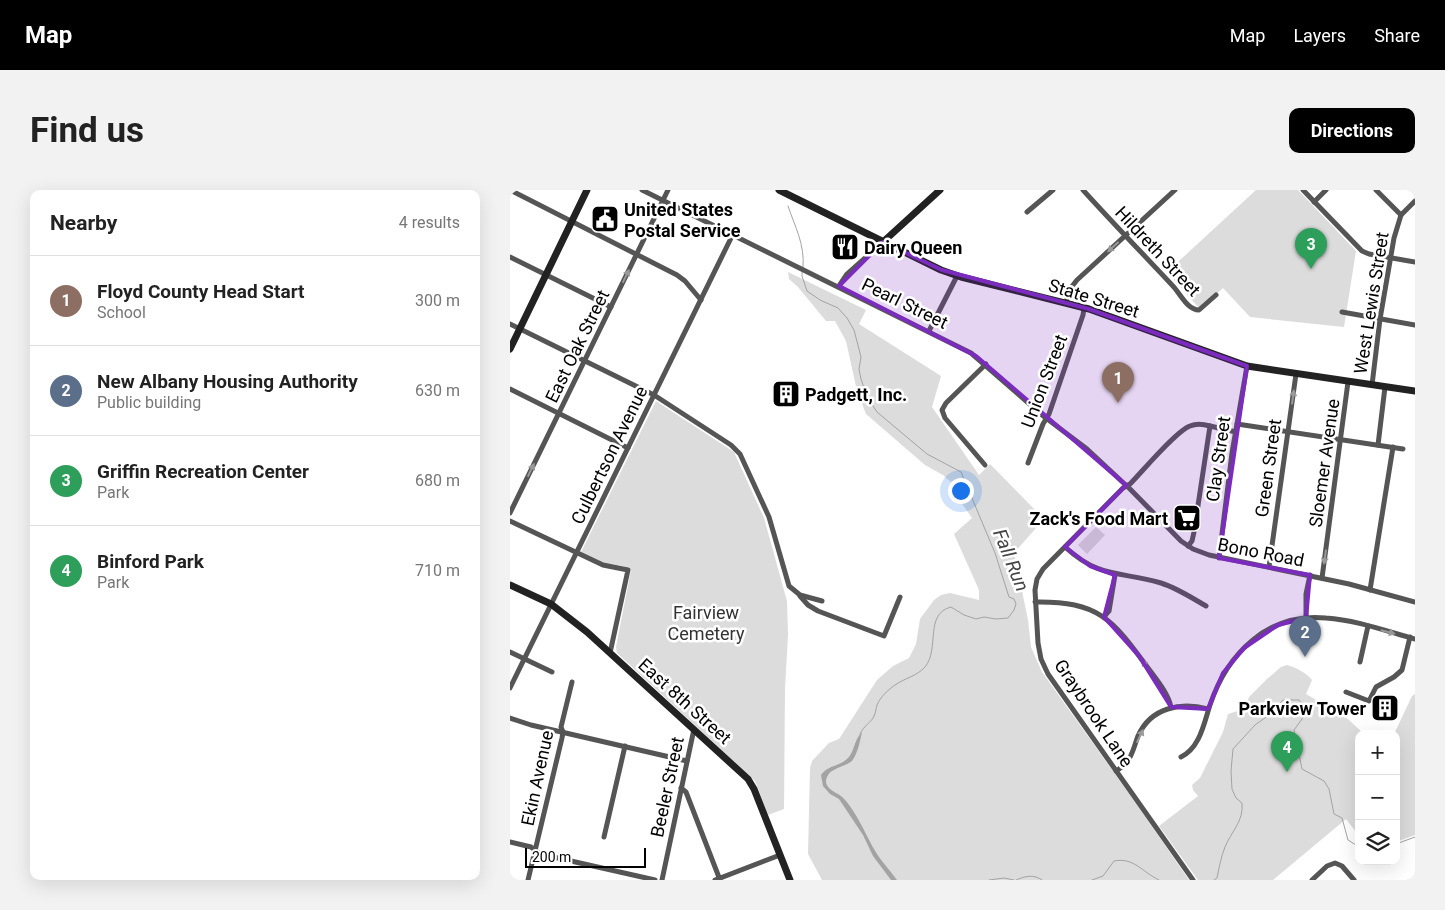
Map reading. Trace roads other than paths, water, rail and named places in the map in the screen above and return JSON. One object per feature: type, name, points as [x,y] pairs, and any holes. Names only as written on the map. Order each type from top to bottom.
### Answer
[{"type":"main road","points":[[510,349],[587,190]]},
{"type":"main road","name":"State Street","points":[[779,190],[882,242],[957,276],[1084,308],[1247,366],[1415,391]]},
{"type":"main road","points":[[882,242],[937,191]]},
{"type":"main road","name":"East 8th Street","points":[[510,585],[551,604],[587,632],[752,783],[790,880]]},
{"type":"street","points":[[510,190],[682,278],[701,300]]},
{"type":"street","name":"Pearl Street","points":[[642,190],[971,353],[1047,418],[1086,448],[1126,486]]},
{"type":"street","name":"East Oak Street","points":[[510,513],[668,190]]},
{"type":"street","points":[[1026,212],[1053,190]]},
{"type":"street","name":"Hildreth Street","points":[[1083,190],[1193,309],[1200,309],[1216,295]]},
{"type":"street","points":[[1066,303],[1070,289],[1077,280],[1175,190]]},
{"type":"street","points":[[1303,190],[1365,253],[1415,262]]},
{"type":"street","points":[[1314,202],[1326,190]]},
{"type":"street","points":[[1376,190],[1401,214]]},
{"type":"street","name":"West Lewis Street","points":[[1372,385],[1380,319],[1396,228],[1401,214],[1415,201]]},
{"type":"street","name":"Culbertson Avenue","points":[[510,688],[732,234]]},
{"type":"street","points":[[839,286],[846,274],[882,242]]},
{"type":"street","points":[[510,257],[611,307]]},
{"type":"street","points":[[929,331],[957,276]]},
{"type":"street","name":"Union Street","points":[[1028,463],[1047,418],[1084,308]]},
{"type":"street","points":[[1342,312],[1415,325]]},
{"type":"street","points":[[510,324],[654,395],[738,450],[769,517],[790,586],[808,605],[816,610],[884,636],[900,598]]},
{"type":"street","points":[[986,364],[946,403],[942,410],[945,418],[986,465]]},
{"type":"street","name":"Clay Street","points":[[1219,558],[1237,424],[1247,366]]},
{"type":"street","name":"Green Street","points":[[1269,567],[1296,374]]},
{"type":"street","name":"Sloemer Avenue","points":[[1322,578],[1348,382]]},
{"type":"street","points":[[1378,445],[1385,387]]},
{"type":"street","points":[[510,389],[628,448]]},
{"type":"street","name":"Graybrook Lane","points":[[1192,880],[1044,666],[1038,643],[1035,590],[1039,574],[1185,428],[1199,424],[1236,432]]},
{"type":"street","points":[[1237,424],[1403,449]]},
{"type":"street","points":[[1188,546],[1192,541],[1194,532],[1210,426]]},
{"type":"street","points":[[1370,590],[1392,447]]},
{"type":"street","name":"Bono Road","points":[[1126,486],[1188,546],[1196,551],[1219,558],[1322,578],[1415,602]]},
{"type":"street","points":[[510,521],[603,565],[628,570],[610,653]]},
{"type":"street","points":[[1065,546],[1090,566],[1115,575],[1164,584],[1206,606]]},
{"type":"street","points":[[1104,616],[1108,611],[1115,575]]},
{"type":"street","points":[[1306,618],[1306,594],[1310,576]]},
{"type":"street","points":[[800,595],[822,601]]},
{"type":"street","points":[[1035,602],[1076,606],[1089,609],[1104,616],[1116,626],[1144,662],[1169,699],[1171,707]]},
{"type":"street","points":[[1181,757],[1193,747],[1202,729],[1223,673],[1244,648],[1266,631],[1278,625],[1306,618],[1334,619],[1412,638],[1402,670],[1376,687],[1369,701],[1346,692]]},
{"type":"street","points":[[1360,662],[1368,626]]},
{"type":"street","points":[[510,652],[552,672]]},
{"type":"street","name":"Ekin Avenue","points":[[528,880],[563,732],[561,727],[572,682]]},
{"type":"street","points":[[1116,771],[1129,760],[1138,736],[1145,726],[1161,712],[1171,707],[1188,705],[1208,710]]},
{"type":"street","points":[[510,718],[687,761]]},
{"type":"street","name":"Beeler Street","points":[[662,880],[694,729]]},
{"type":"street","points":[[604,837],[625,746]]},
{"type":"street","points":[[681,788],[686,792],[718,879],[780,855]]},
{"type":"street","points":[[510,842],[531,847],[540,854],[655,880]]},
{"type":"street","points":[[1312,880],[1332,863],[1342,866],[1354,880]]},
{"type":"waterway","name":"Fall Run","points":[[788,206],[801,243],[803,268]]},
{"type":"waterway","name":"Fall Run","points":[[802,272],[807,291],[820,300],[838,308],[854,330],[861,357],[859,369],[861,379],[867,397],[877,412],[927,454],[961,472],[995,553],[1009,597],[1014,599],[1016,604],[1008,618],[984,617],[976,619],[964,615],[951,607],[943,611],[935,624],[932,651],[925,667],[918,673],[895,685],[885,694],[877,705],[873,718],[860,734]]},
{"type":"waterway","points":[[1214,880],[1217,878],[1220,862],[1239,821],[1242,809],[1242,803],[1236,798],[1232,789],[1233,749],[1255,725],[1269,715],[1283,700],[1299,700],[1305,708],[1302,719],[1294,730],[1302,769],[1324,781],[1329,789],[1334,814],[1342,818],[1348,840],[1355,844]]},
{"type":"waterway","points":[[1400,843],[1415,837]]},
{"type":"waterway","points":[[1092,880],[1103,876],[1114,861],[1121,860],[1133,863],[1159,880]]},
{"type":"waterway","points":[[1016,880],[1029,876],[1042,880]]},
{"type":"waterway","points":[[989,880],[1004,878],[1014,880]]},
{"type":"place","name":"United States Postal Service","points":[[605,219]]},
{"type":"place","name":"Dairy Queen","points":[[845,247]]},
{"type":"place","name":"Griffin Recreation Center","points":[[1311,269]]},
{"type":"place","name":"Padgett, Inc.","points":[[786,394]]},
{"type":"place","name":"Floyd County Head Start","points":[[1118,403]]},
{"type":"place","name":"Zack's Food Mart","points":[[1187,518]]},
{"type":"place","name":"New Albany Housing Authority","points":[[1305,657]]},
{"type":"place","name":"Parkview Tower","points":[[1385,708]]},
{"type":"place","name":"Binford Park","points":[[1287,772]]},
{"type":"park label","name":"Fairview Cemetery","points":[[706,622]]}]
